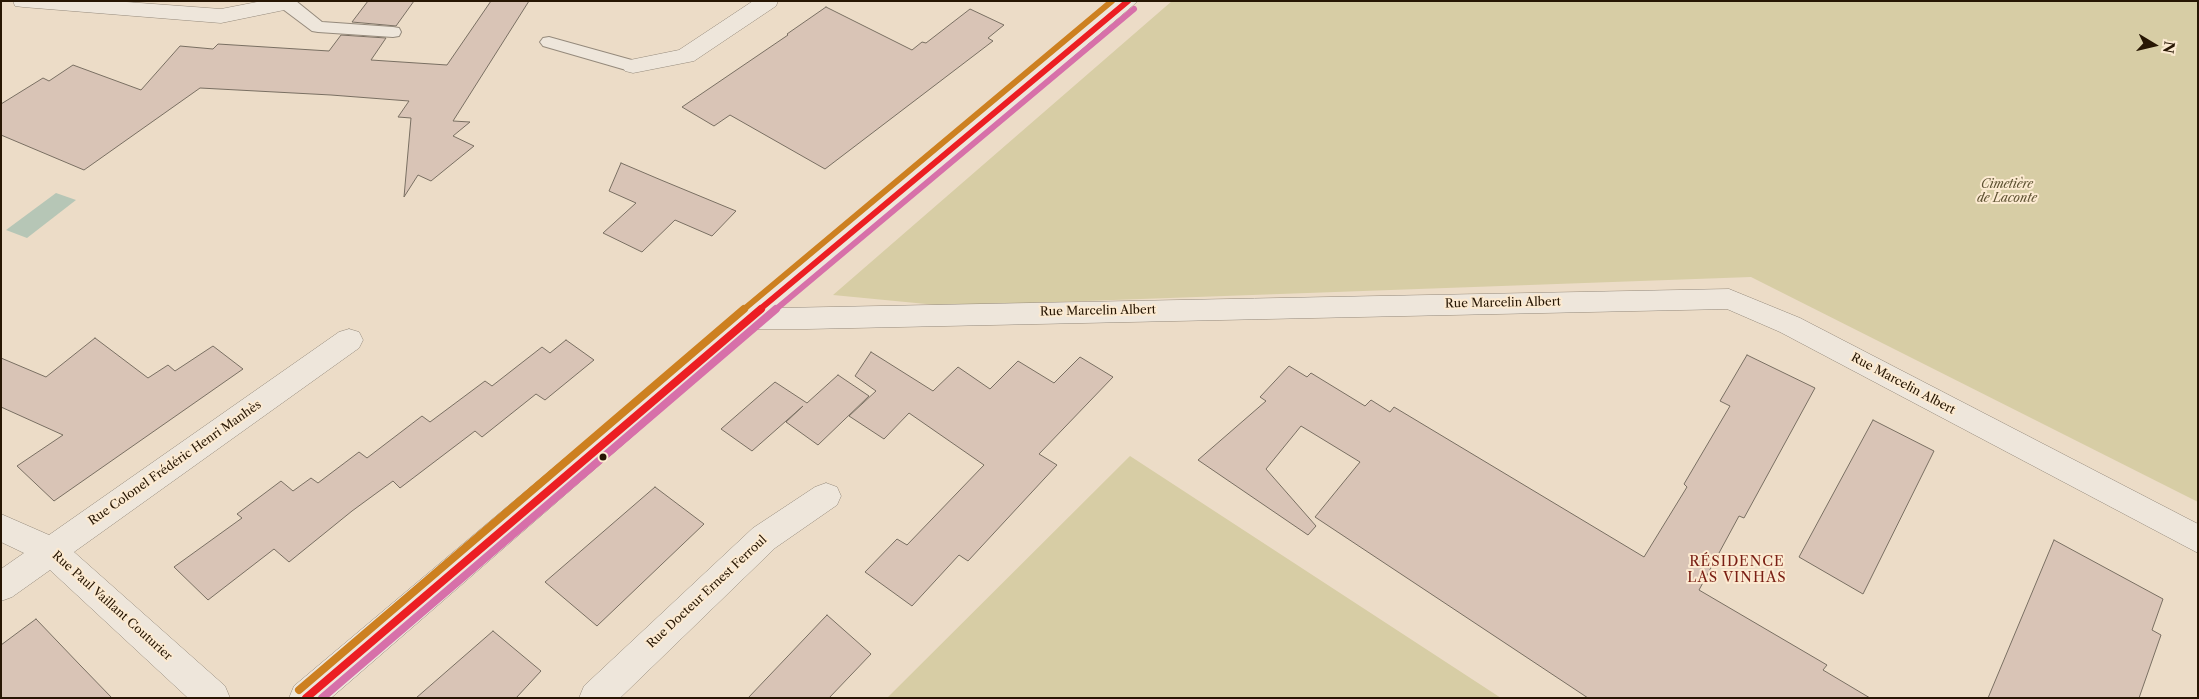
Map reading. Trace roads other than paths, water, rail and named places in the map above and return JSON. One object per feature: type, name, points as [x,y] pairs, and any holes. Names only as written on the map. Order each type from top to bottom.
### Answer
[{"type":"street","points":[[23,1],[221,16],[287,2]]},
{"type":"street","points":[[633,66],[686,56],[768,1]]},
{"type":"street","points":[[306,698],[750,318],[1128,1]]},
{"type":"street","name":"Rue Marcelin Albert","points":[[750,318],[807,319],[1729,299],[1790,325],[2198,539]]},
{"type":"street","name":"Rue Colonel Frédéric Henri Manhès","points":[[1,587],[349,340]]},
{"type":"street","name":"Rue Docteur Ernest Ferroul","points":[[596,698],[764,538],[826,496]]},
{"type":"street","name":"Rue Paul Vaillant Couturier","points":[[1,527],[51,551],[214,698]]},
{"type":"lane","points":[[287,2],[318,27],[393,32]]},
{"type":"lane","points":[[549,42],[633,66]]},
{"type":"district","name":"RÉSIDENCE LAS VINHAS","points":[[1737,570]]},
{"type":"park label","name":"Cimetière de Laconte","points":[[2007,192]]}]
